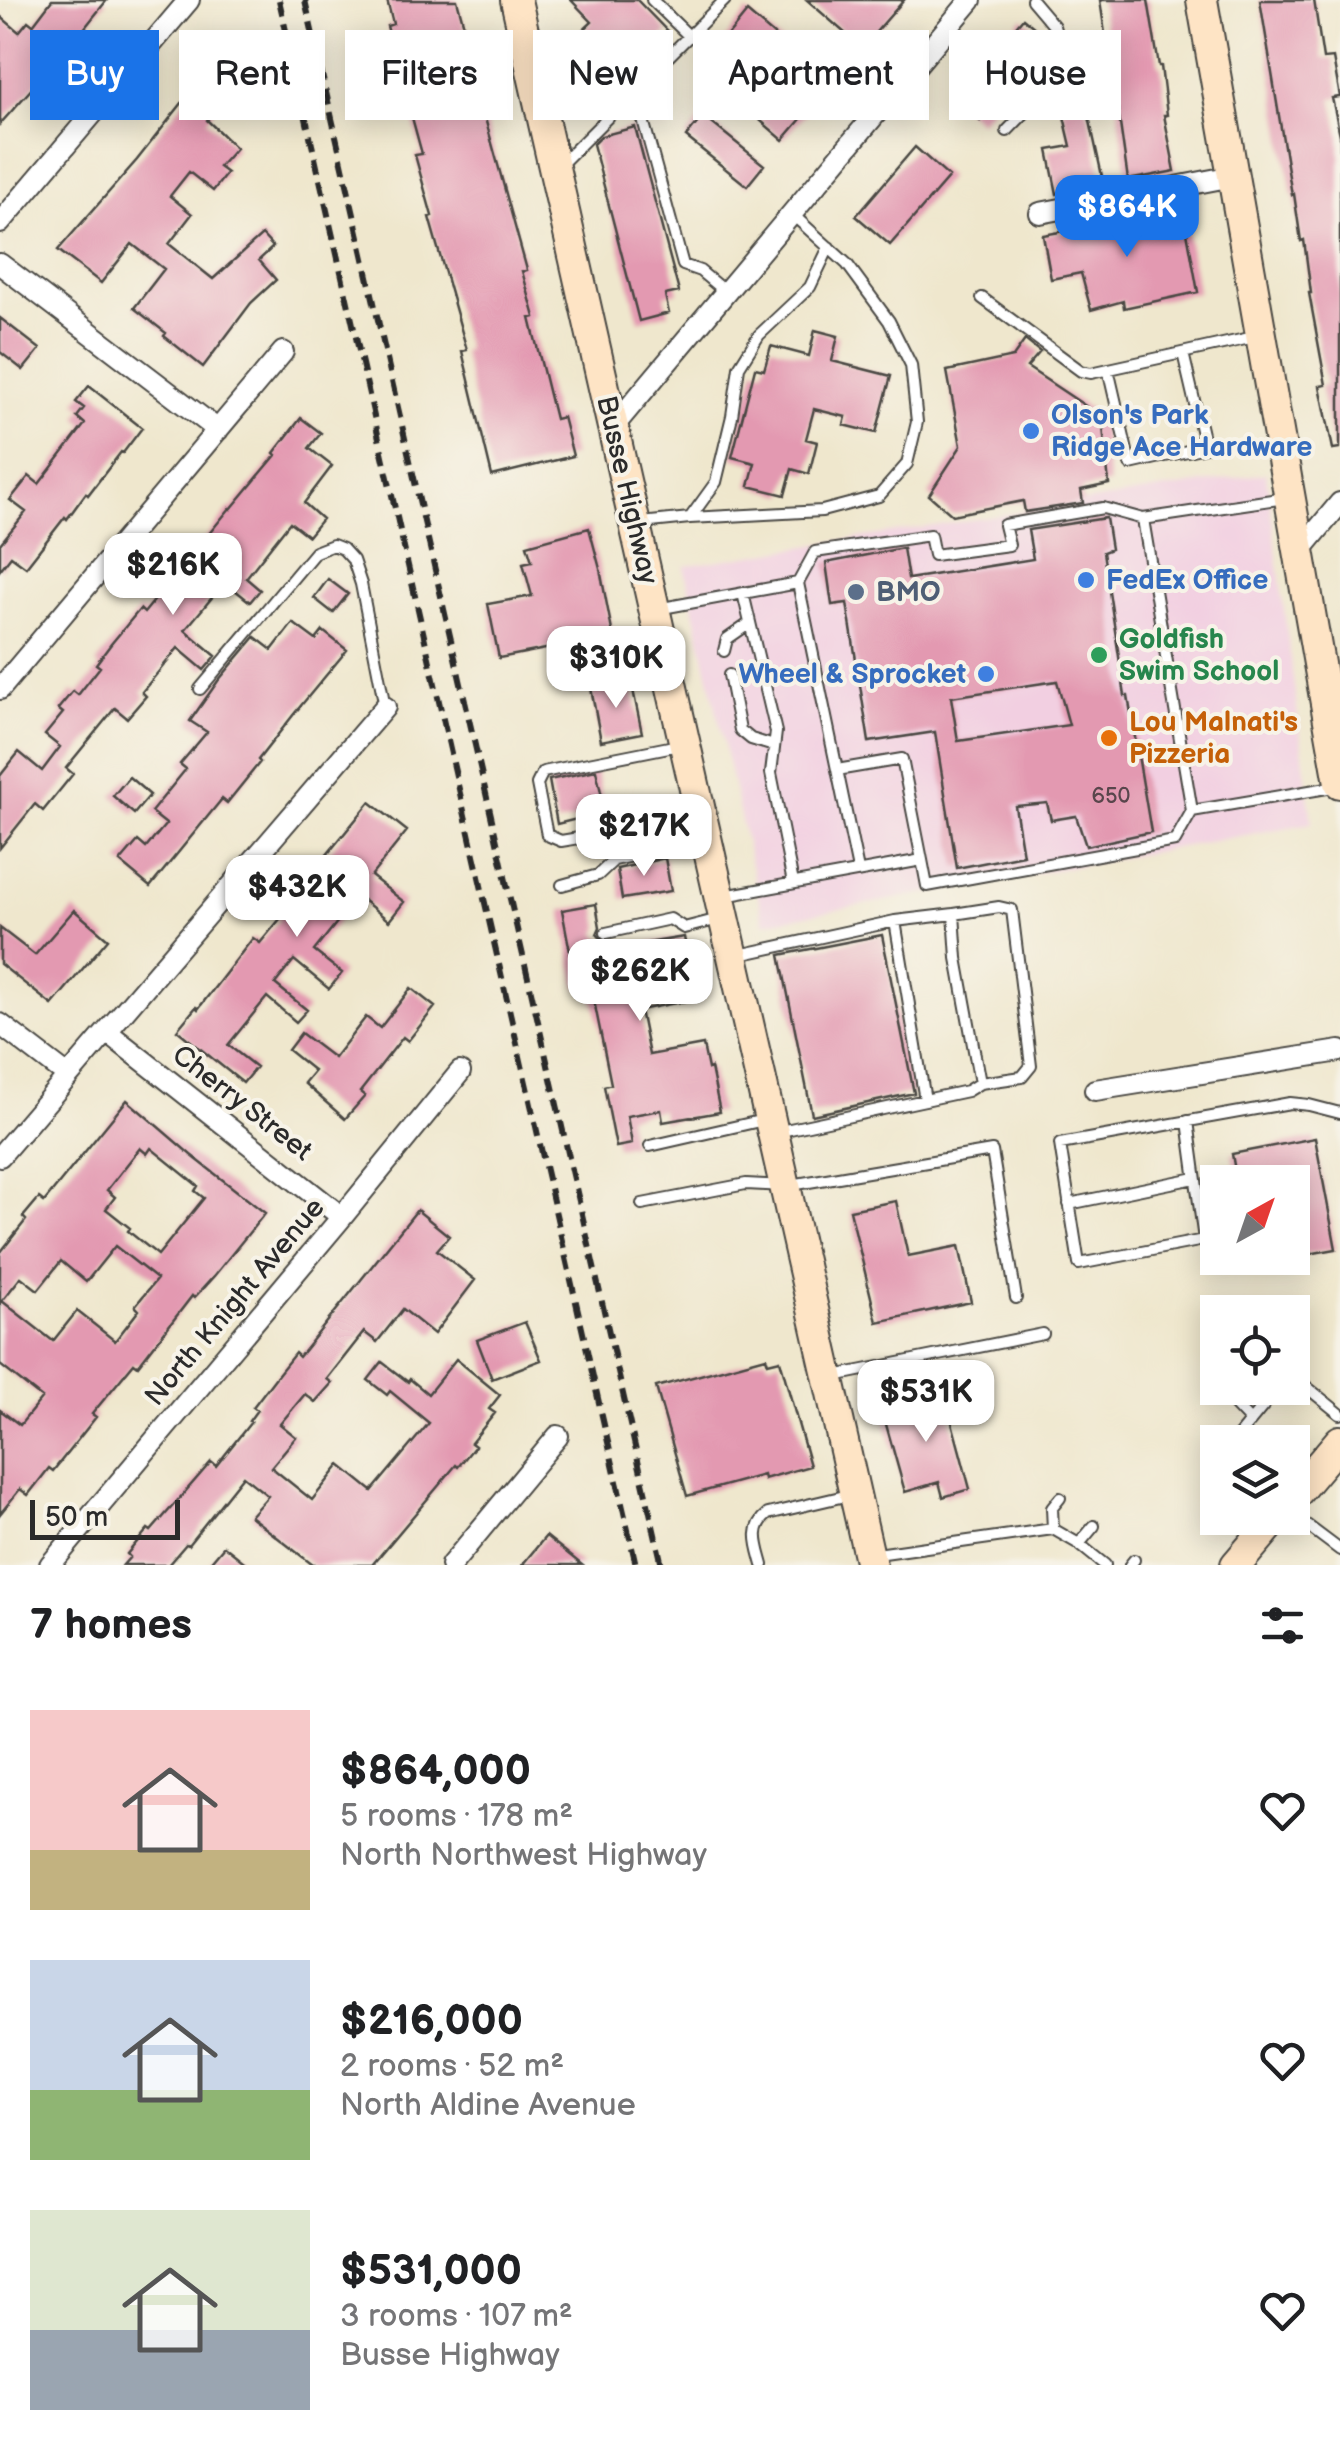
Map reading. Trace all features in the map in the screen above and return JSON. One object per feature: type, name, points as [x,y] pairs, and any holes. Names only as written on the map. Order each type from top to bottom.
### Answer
[{"type":"main road","name":"Busse Highway","points":[[516,0],[870,1560]]},
{"type":"main road","points":[[1202,0],[1340,784]]},
{"type":"main road","points":[[1310,1477],[1340,1441]]},
{"type":"main road","points":[[1236,1565],[1262,1535]]},
{"type":"street","points":[[0,223],[189,0]]},
{"type":"street","points":[[613,427],[971,0]]},
{"type":"street","points":[[1040,213],[1233,176]]},
{"type":"street","points":[[0,264],[218,430]]},
{"type":"street","points":[[0,689],[282,352]]},
{"type":"street","points":[[1300,551],[1340,503]]},
{"type":"street","points":[[0,1156],[385,706]]},
{"type":"street","points":[[0,1024],[68,1076]]},
{"type":"street","name":"Cherry Street","points":[[107,1032],[342,1217]]},
{"type":"street","points":[[1096,1090],[1340,1051]]},
{"type":"street","name":"North Knight Avenue","points":[[50,1565],[460,1072]]},
{"type":"street","points":[[452,1565],[558,1436]]},
{"type":"lane","points":[[652,0],[690,36]]},
{"type":"lane","points":[[673,53],[725,0]]},
{"type":"lane","points":[[1008,132],[1052,86],[1064,65],[1054,26],[1032,0]]},
{"type":"lane","points":[[554,170],[605,120]]},
{"type":"lane","points":[[643,120],[683,265],[700,271],[725,292]]},
{"type":"lane","points":[[635,524],[822,511],[879,496],[907,464],[917,422],[912,365],[889,321],[847,264],[792,213]]},
{"type":"lane","points":[[690,518],[716,482],[740,366],[759,335],[810,287],[829,247]]},
{"type":"lane","points":[[982,298],[1081,370],[1091,373],[1260,336]]},
{"type":"lane","points":[[1108,369],[1130,464],[1204,447],[1183,353]]},
{"type":"lane","points":[[858,870],[798,583],[815,552],[930,535],[934,555],[1009,545],[1004,525],[1103,508],[1144,519],[1289,498]]},
{"type":"lane","points":[[837,770],[902,759],[927,886],[1175,841],[1192,811],[1144,519]]},
{"type":"lane","points":[[200,689],[315,552],[333,545],[353,560],[362,584],[385,706]]},
{"type":"lane","points":[[654,609],[798,583]]},
{"type":"lane","points":[[742,593],[776,732],[771,773],[793,883]]},
{"type":"lane","points":[[724,650],[727,639],[750,623]]},
{"type":"lane","points":[[728,675],[740,730],[751,740],[774,746]]},
{"type":"lane","points":[[685,744],[543,772],[537,784],[547,834],[561,841],[704,830]]},
{"type":"lane","points":[[1192,811],[1340,784]]},
{"type":"lane","points":[[562,885],[598,875],[614,860],[704,830]]},
{"type":"lane","points":[[606,933],[670,919],[684,928],[722,907],[793,883],[922,860]]},
{"type":"lane","points":[[650,1146],[925,1100],[967,1091],[980,1083],[1022,1077],[1031,1066],[1012,910],[999,907],[895,922],[733,956]]},
{"type":"lane","points":[[954,914],[957,958],[980,1083]]},
{"type":"lane","points":[[895,922],[925,1100]]},
{"type":"lane","points":[[1188,1121],[1204,1240],[1078,1264],[1060,1144],[1188,1121],[1290,1103],[1340,1113]]},
{"type":"lane","points":[[642,1204],[746,1184],[785,1186],[992,1152],[1016,1298]]},
{"type":"lane","points":[[1070,1204],[1195,1178]]},
{"type":"lane","points":[[828,1377],[1043,1334]]},
{"type":"lane","points":[[1310,1390],[1340,1414]]},
{"type":"lane","points":[[1234,1405],[1250,1421]]},
{"type":"lane","points":[[1247,1425],[1264,1405]]},
{"type":"lane","points":[[763,1565],[756,1533],[759,1521],[768,1514],[855,1494]]},
{"type":"lane","points":[[1054,1530],[1052,1508],[1060,1498]]},
{"type":"lane","points":[[1079,1544],[1094,1526]]},
{"type":"lane","points":[[1310,1528],[1340,1550]]},
{"type":"lane","points":[[870,1560],[1054,1530],[1105,1565]]},
{"type":"shaded area","points":[[1266,473],[1312,823],[764,923],[684,566]]},
{"type":"building","points":[[52,0],[107,0],[83,30],[30,30],[30,91],[0,124],[0,16],[19,32],[28,21],[33,25]]},
{"type":"building","points":[[387,0],[457,0],[465,30],[388,30],[387,26],[393,24]]},
{"type":"building","points":[[571,0],[637,0],[666,30],[583,30],[592,22]]},
{"type":"building","points":[[807,0],[904,0],[878,30],[841,30]]},
{"type":"building","points":[[1100,0],[1148,0],[1175,171],[1128,180],[1120,120],[1121,30],[1104,30]]},
{"type":"building","points":[[1260,0],[1314,0],[1323,59],[1333,58],[1340,97],[1332,98],[1340,135],[1340,448],[1333,449],[1320,386],[1326,385],[1309,293],[1304,240],[1301,241],[1292,195]]},
{"type":"building","points":[[747,12],[768,30],[732,30]]},
{"type":"building","points":[[1023,18],[1037,30],[1013,30]]},
{"type":"building","points":[[179,107],[179,120],[207,120],[236,148],[219,167],[227,173],[213,191],[189,172],[170,196],[192,214],[169,244],[213,279],[262,235],[273,247],[259,260],[276,280],[251,303],[203,367],[134,308],[164,269],[132,244],[101,283],[58,250]]},
{"type":"building","points":[[413,120],[486,120],[527,270],[522,271],[535,317],[530,318],[555,419],[563,417],[573,456],[492,476],[462,351],[467,350],[415,155],[422,154]]},
{"type":"building","points":[[700,120],[708,120],[764,165],[747,186],[686,137]]},
{"type":"building","points":[[760,120],[800,120],[783,140]]},
{"type":"building","points":[[1065,120],[1090,120],[1104,185],[1057,194],[1048,150],[1071,146]]},
{"type":"building","points":[[635,127],[679,292],[665,295],[669,313],[639,321],[593,144],[601,136]]},
{"type":"building","points":[[915,147],[949,177],[890,245],[856,216]]},
{"type":"building","points":[[1183,210],[1198,292],[1124,308],[1123,301],[1091,310],[1081,273],[1051,279],[1043,235]]},
{"type":"building","points":[[0,318],[40,349],[23,370],[0,352]]},
{"type":"building","points":[[815,330],[838,336],[832,361],[891,376],[876,433],[844,425],[846,417],[814,409],[806,439],[817,442],[809,474],[792,469],[785,495],[749,486],[755,463],[732,457],[755,368],[764,370],[771,346],[809,356]]},
{"type":"building","name":"Olson's Park Ridge Ace Hardware","points":[[1025,340],[1040,352],[1027,367],[1102,417],[1109,484],[1081,490],[1083,503],[1025,512],[1023,501],[952,515],[929,495],[961,446],[947,371],[1013,357]]},
{"type":"building","points":[[89,386],[142,428],[26,567],[11,556],[0,570],[0,544],[26,512],[10,500],[29,476],[39,484],[85,424],[77,417],[84,408],[76,402]]},
{"type":"building","points":[[301,418],[321,433],[309,448],[332,466],[304,503],[322,519],[308,536],[290,522],[246,578],[260,590],[250,602],[225,582],[185,630],[216,656],[204,670],[178,648],[142,692],[146,696],[127,718],[115,708],[66,768],[73,774],[43,811],[35,804],[0,848],[0,776],[19,752],[42,771],[60,747],[45,735],[63,713],[58,709],[73,691],[78,695],[100,667],[96,664],[111,644],[140,609],[144,613],[276,455]]},
{"type":"building","points":[[1106,518],[1111,549],[1103,552],[1151,832],[1086,846],[1076,816],[1051,820],[1047,803],[1015,806],[1023,855],[957,868],[935,732],[869,742],[847,603],[832,605],[826,563],[903,548],[908,579],[1033,559],[1028,530]],"holes":[[[1057,681],[1069,725],[958,741],[951,697]]]},
{"type":"building","points":[[589,528],[613,636],[499,658],[488,604],[532,596],[523,563],[532,561],[527,545]]},
{"type":"building","points":[[328,579],[348,594],[333,613],[314,598]]},
{"type":"building","points":[[293,623],[316,640],[323,631],[347,650],[227,803],[222,799],[150,887],[120,862],[138,841],[146,848],[166,824],[151,812],[186,769],[180,764],[207,732],[190,721],[255,637],[272,650]]},
{"type":"building","points":[[631,680],[642,733],[601,741],[591,688]]},
{"type":"building","points":[[596,770],[605,810],[557,824],[549,780]]},
{"type":"building","points":[[129,777],[150,795],[134,814],[113,796]]},
{"type":"building","points":[[370,802],[407,831],[371,876],[404,902],[389,921],[358,896],[314,951],[342,973],[329,989],[294,960],[275,984],[307,1010],[296,1022],[267,997],[228,1045],[256,1067],[243,1083],[177,1030],[253,938],[260,943],[280,919],[273,914],[299,886],[304,891],[329,859],[326,856]]},
{"type":"building","points":[[665,858],[671,891],[622,899],[617,869]]},
{"type":"building","points":[[596,904],[600,927],[597,934],[605,950],[684,937],[696,999],[640,1010],[649,1055],[703,1045],[720,1112],[663,1122],[661,1110],[627,1116],[632,1144],[616,1147],[604,1086],[611,1084],[591,986],[577,988],[562,910]]},
{"type":"building","points":[[74,910],[108,939],[52,1005],[0,964],[0,928],[35,955]]},
{"type":"building","points":[[882,935],[914,1093],[812,1115],[780,955]]},
{"type":"building","points":[[411,988],[435,1007],[408,1041],[403,1037],[360,1092],[365,1096],[345,1119],[304,1083],[314,1071],[288,1050],[301,1033],[334,1058],[366,1017],[380,1028]]},
{"type":"building","points":[[127,1100],[265,1213],[214,1276],[192,1296],[138,1366],[134,1363],[92,1414],[96,1417],[53,1471],[49,1468],[28,1495],[20,1489],[0,1514],[0,1410],[20,1425],[42,1398],[0,1365],[0,1253],[39,1198],[44,1202]],"holes":[[[140,1148],[147,1154],[151,1148],[198,1186],[195,1191],[204,1198],[158,1255],[106,1209],[115,1197],[107,1190]],[[115,1246],[157,1279],[135,1306],[139,1310],[115,1341],[77,1311],[53,1341],[2,1301],[21,1277],[38,1290],[61,1261],[86,1282]]]},
{"type":"building","points":[[1315,1138],[1336,1249],[1310,1254],[1310,1165],[1234,1165],[1232,1154]]},
{"type":"building","points":[[896,1201],[908,1256],[959,1246],[971,1302],[877,1322],[850,1210]]},
{"type":"building","points":[[417,1210],[449,1236],[437,1250],[475,1280],[434,1334],[403,1309],[377,1342],[364,1332],[327,1379],[332,1383],[315,1402],[305,1394],[280,1424],[296,1437],[271,1467],[312,1500],[340,1465],[372,1491],[429,1423],[390,1391],[387,1395],[368,1380],[382,1362],[428,1394],[456,1359],[500,1395],[489,1409],[495,1413],[458,1467],[372,1565],[313,1565],[250,1516],[268,1496],[243,1476],[168,1565],[123,1565],[148,1529],[151,1531],[211,1462],[216,1466],[251,1422],[257,1410],[253,1407],[279,1373],[295,1353],[299,1357]]},
{"type":"building","points":[[525,1322],[541,1360],[492,1379],[477,1340]]},
{"type":"building","points":[[766,1357],[768,1363],[780,1360],[810,1466],[687,1496],[656,1387]]},
{"type":"building","points":[[944,1393],[970,1489],[943,1497],[939,1482],[905,1492],[882,1410]]},
{"type":"building","points":[[546,1536],[582,1565],[522,1565]]},
{"type":"building","points":[[224,1546],[248,1565],[208,1565]]},
{"type":"railway","points":[[279,0],[636,1565]]},
{"type":"railway","points":[[305,0],[662,1565]]},
{"type":"place","name":"Olson's Park Ridge Ace Hardware","points":[[1031,431]]},
{"type":"place","name":"FedEx Office","points":[[1086,580]]},
{"type":"place","name":"BMO","points":[[856,592]]},
{"type":"place","name":"Goldfish Swim School","points":[[1099,655]]},
{"type":"place","name":"Wheel & Sprocket","points":[[986,674]]},
{"type":"place","name":"Lou Malnati's Pizzeria","points":[[1109,738]]}]
